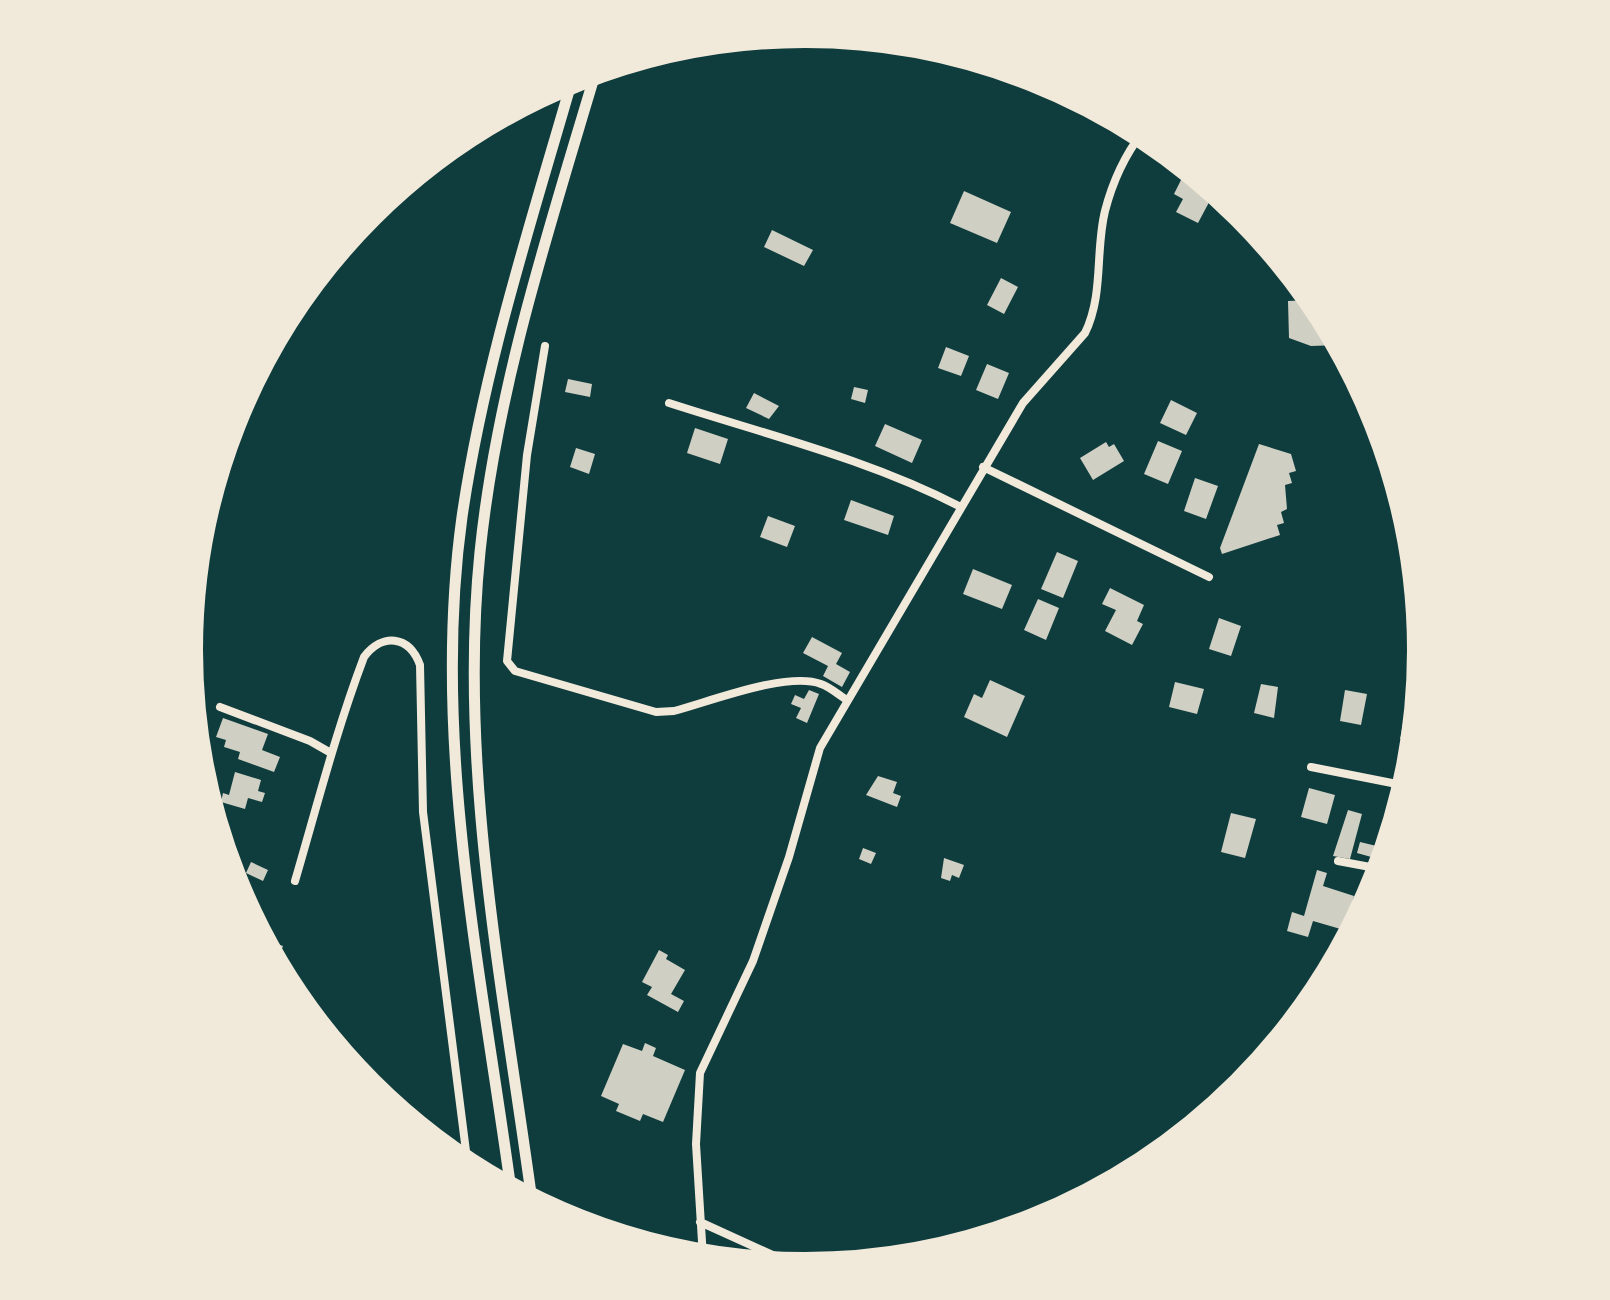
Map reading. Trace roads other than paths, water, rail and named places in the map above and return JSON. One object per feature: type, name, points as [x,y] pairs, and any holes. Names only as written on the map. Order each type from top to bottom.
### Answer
[{"type":"main road","points":[[530,1188],[483,835],[474,731],[475,637],[480,553],[489,479],[513,357],[592,85]]},
{"type":"main road","points":[[509,1176],[464,850],[456,761],[454,645],[462,519],[483,396],[568,95]]},
{"type":"street","points":[[702,1245],[696,1109],[700,1073],[753,961],[789,857],[820,748],[910,600],[983,467],[1023,403],[1069,354],[1091,320],[1104,213],[1120,169],[1135,144]]},
{"type":"street","points":[[545,346],[527,455],[507,661],[515,671],[656,712],[674,711],[777,683],[808,681],[821,684],[847,700]]},
{"type":"street","points":[[669,403],[780,439],[823,449],[908,480],[961,507]]},
{"type":"street","points":[[983,467],[1209,577]]},
{"type":"street","points":[[295,881],[331,753],[364,657],[372,646],[386,639],[410,647],[420,665],[423,812],[466,1150]]},
{"type":"street","points":[[220,707],[310,741],[331,753]]},
{"type":"street","points":[[1311,767],[1393,783]]},
{"type":"street","points":[[1338,861],[1368,867]]},
{"type":"street","points":[[700,1222],[768,1253]]}]
